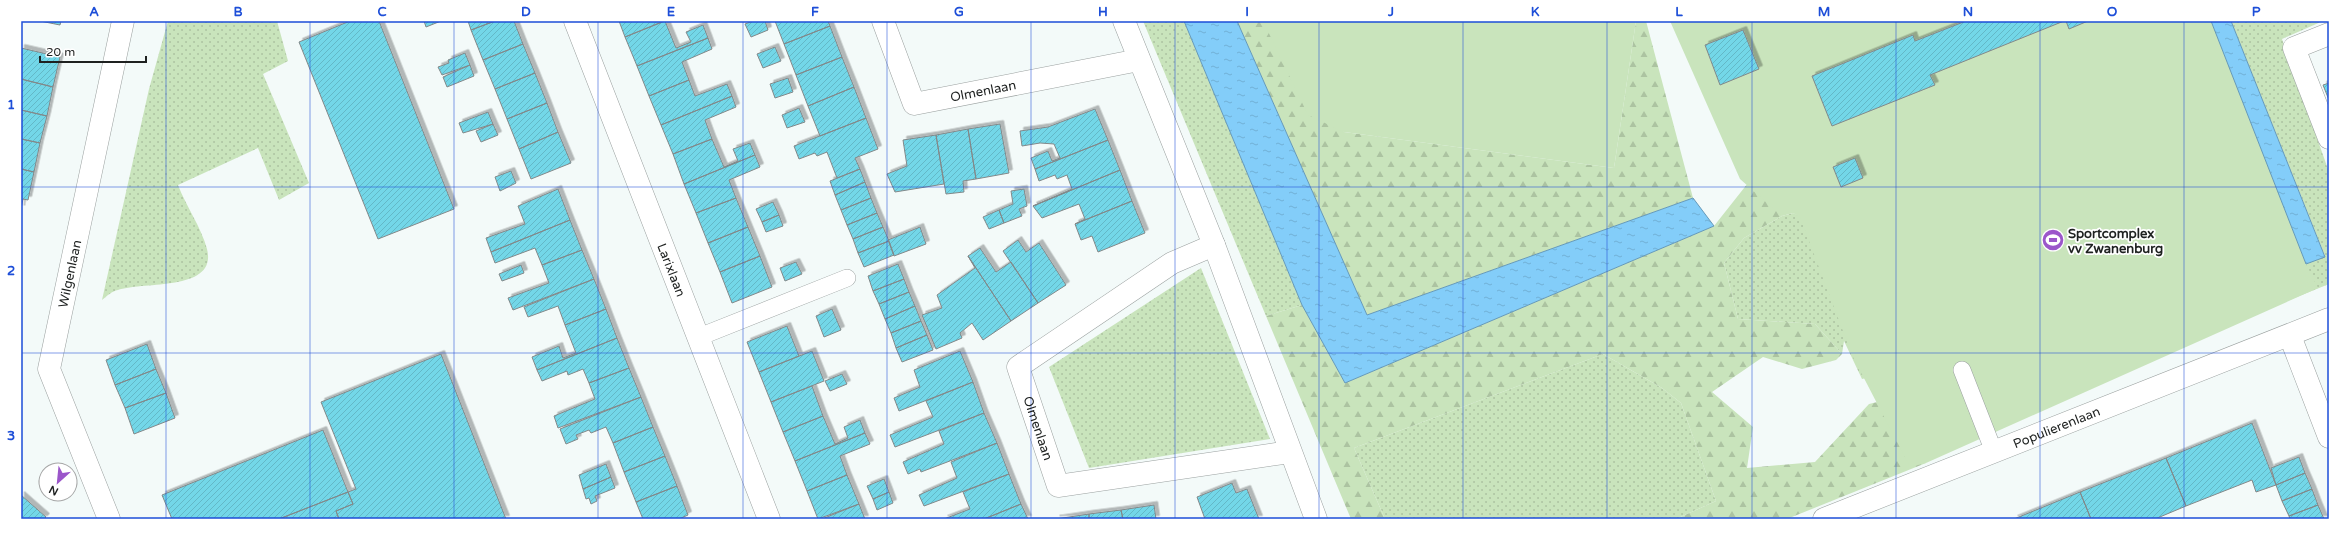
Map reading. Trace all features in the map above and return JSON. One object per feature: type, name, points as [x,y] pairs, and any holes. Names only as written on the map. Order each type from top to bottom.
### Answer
[{"type":"street","name":"Wilgenlaan","points":[[108,519],[49,369],[123,21]]},
{"type":"street","name":"Larixlaan","points":[[575,21],[769,519]]},
{"type":"street","name":"Olmenlaan","points":[[883,21],[914,104],[1139,60]]},
{"type":"street","points":[[1124,21],[1214,245],[1316,519]]},
{"type":"street","points":[[2329,34],[2294,48],[2329,138]]},
{"type":"street","name":"Olmenlaan","points":[[1214,245],[1172,263],[1018,367],[1058,486],[1290,452]]},
{"type":"street","name":"Populierenlaan","points":[[1824,519],[2290,336],[2329,319]]},
{"type":"street","points":[[2290,336],[2329,437]]},
{"type":"lane","points":[[699,338],[847,278]]},
{"type":"lane","points":[[1962,370],[1994,452]]},
{"type":"green space","points":[[168,21],[277,21],[288,61],[263,74],[309,183],[279,200],[258,148],[178,185],[207,249],[207,263],[201,272],[190,278],[176,282],[129,287],[116,291],[102,300],[149,89]]},
{"type":"green space","points":[[1143,21],[1184,21],[1302,305],[1266,316]]},
{"type":"green space","points":[[1237,21],[1309,21],[1344,132],[1614,168],[1636,21],[1646,21],[1693,198],[1367,315]]},
{"type":"green space","points":[[1263,21],[1636,21],[1614,168],[1344,132],[1308,115]]},
{"type":"green space","name":"Sportcomplex vv Zwanenburg","points":[[1670,21],[2211,21],[2306,264],[2318,288],[1926,463],[1910,467],[1852,355],[1800,217],[1793,213],[1782,216],[1740,179]]},
{"type":"green space","points":[[2211,21],[2306,264],[2325,256],[2231,21],[2323,21],[2282,39],[2329,172],[2329,284],[2287,301]]},
{"type":"green space","points":[[1793,126],[1773,190],[1782,216],[1744,238],[1724,263],[1738,319],[1815,324],[1842,354],[1836,360],[1802,369],[1763,357],[1712,392],[1753,427],[1747,468],[1815,462],[1869,404],[1898,397],[1926,463],[1787,519],[1676,519],[1716,501],[1681,403],[1662,388],[1603,354],[1354,448],[1385,519],[1351,519],[1266,316],[1302,305],[1345,383],[1714,226]]},
{"type":"green space","points":[[1806,174],[1892,372],[1862,379],[1844,341],[1842,354],[1815,324],[1738,319],[1724,263],[1744,238],[1782,216],[1793,213],[1800,216]]},
{"type":"green space","points":[[1201,268],[1270,439],[1089,468],[1049,367]]},
{"type":"green space","points":[[1603,354],[1662,388],[1681,403],[1716,501],[1676,519],[1385,519],[1354,448]]},
{"type":"water","points":[[1184,21],[1237,21],[1367,315],[1693,198],[1714,226],[1345,383],[1302,305]]},
{"type":"water","points":[[2211,21],[2231,21],[2325,257],[2306,264]]},
{"type":"building","points":[[40,21],[61,21],[60,25]]},
{"type":"building","points":[[350,21],[379,21],[454,209],[378,239],[299,42]]},
{"type":"building","points":[[424,21],[441,21],[426,27]]},
{"type":"building","points":[[468,21],[495,21],[471,30]]},
{"type":"building","points":[[495,21],[514,21],[523,44],[483,60],[471,30]]},
{"type":"building","points":[[619,21],[664,21],[625,37]]},
{"type":"building","points":[[665,21],[676,48],[691,42],[686,32],[703,25],[708,38],[637,66],[625,37]]},
{"type":"building","points":[[753,21],[765,21],[768,30],[751,37],[745,24]]},
{"type":"building","points":[[775,21],[828,21],[830,26],[784,44]]},
{"type":"building","points":[[1966,21],[2064,21],[1930,75],[1935,85],[1832,126],[1812,76],[1913,35],[1915,41]]},
{"type":"building","points":[[2066,21],[2088,21],[2069,29]]},
{"type":"building","points":[[830,26],[842,57],[796,75],[784,44]]},
{"type":"building","points":[[1743,30],[1759,69],[1720,85],[1705,45]]},
{"type":"building","points":[[708,38],[712,49],[682,62],[689,80],[649,96],[637,66]]},
{"type":"building","points":[[523,44],[535,73],[495,89],[483,60]]},
{"type":"building","points":[[775,47],[781,61],[763,68],[757,54]]},
{"type":"building","points":[[21,48],[60,57],[53,87],[21,79]]},
{"type":"building","points":[[465,53],[470,65],[442,75],[438,67],[449,63],[448,60]]},
{"type":"building","points":[[842,57],[854,87],[808,106],[796,75]]},
{"type":"building","points":[[470,65],[474,76],[447,87],[443,77]]},
{"type":"building","points":[[535,73],[547,103],[507,119],[495,89]]},
{"type":"building","points":[[788,78],[793,92],[775,98],[770,84]]},
{"type":"building","points":[[21,79],[53,87],[47,116],[21,110]]},
{"type":"building","points":[[689,80],[695,96],[727,84],[732,96],[661,125],[649,96]]},
{"type":"building","points":[[2329,83],[2329,100],[2323,85]]},
{"type":"building","points":[[854,87],[866,118],[820,136],[808,106]]},
{"type":"building","points":[[732,96],[736,107],[705,120],[712,139],[673,154],[661,125]]},
{"type":"building","points":[[547,103],[558,132],[519,149],[507,119]]},
{"type":"building","points":[[799,108],[805,122],[787,128],[782,115]]},
{"type":"building","points":[[1095,109],[1108,140],[1035,169],[1031,158],[1048,151],[1052,161],[1060,158],[1054,144],[1040,143],[1022,146],[1020,131],[1048,127]]},
{"type":"building","points":[[21,110],[47,116],[40,143],[21,139]]},
{"type":"building","points":[[488,112],[493,124],[463,133],[459,123]]},
{"type":"building","points":[[866,118],[878,149],[855,158],[860,169],[837,178],[827,152],[817,156],[815,153],[799,159],[794,146]]},
{"type":"building","points":[[493,124],[498,135],[481,142],[476,131]]},
{"type":"building","points":[[1000,124],[1009,173],[976,179],[968,129]]},
{"type":"building","points":[[968,129],[976,179],[963,181],[964,192],[946,194],[936,135]]},
{"type":"building","points":[[558,132],[571,163],[531,179],[519,149]]},
{"type":"building","points":[[936,135],[944,184],[895,192],[887,174],[907,166],[903,140]]},
{"type":"building","points":[[21,139],[40,143],[34,172],[21,169]]},
{"type":"building","points":[[712,139],[724,167],[738,161],[733,149],[750,143],[755,155],[684,184],[673,154]]},
{"type":"building","points":[[1108,140],[1120,170],[1033,206],[1072,189],[1067,175],[1057,179],[1055,175],[1039,181],[1035,169]]},
{"type":"building","points":[[755,155],[760,167],[729,180],[736,198],[696,213],[684,184]]},
{"type":"building","points":[[1855,158],[1863,178],[1841,187],[1833,167]]},
{"type":"building","points":[[21,169],[34,172],[28,200],[23,199],[21,209]]},
{"type":"building","points":[[860,169],[865,182],[835,195],[830,181]]},
{"type":"building","points":[[1120,170],[1132,201],[1075,224],[1085,219],[1079,204],[1042,218],[1033,206]]},
{"type":"building","points":[[511,171],[516,183],[500,191],[495,177]]},
{"type":"building","points":[[865,182],[871,198],[841,210],[835,195]]},
{"type":"building","points":[[558,189],[570,220],[491,252],[486,238],[525,224],[518,206]]},
{"type":"building","points":[[1024,189],[1027,206],[1019,209],[1022,216],[1004,223],[999,210],[1013,204],[1011,191]]},
{"type":"building","points":[[736,198],[748,227],[708,243],[696,213]]},
{"type":"building","points":[[871,198],[877,213],[847,225],[841,210]]},
{"type":"building","points":[[1132,201],[1145,233],[1098,252],[1092,236],[1081,240],[1075,224]]},
{"type":"building","points":[[773,202],[779,215],[762,222],[756,209]]},
{"type":"building","points":[[999,210],[1004,223],[989,229],[983,217]]},
{"type":"building","points":[[877,213],[883,227],[853,239],[847,225]]},
{"type":"building","points":[[779,215],[783,226],[766,232],[762,222]]},
{"type":"building","points":[[570,220],[582,250],[542,265],[535,248],[495,263],[491,252]]},
{"type":"building","points":[[748,227],[760,256],[720,272],[708,243]]},
{"type":"building","points":[[883,227],[889,241],[858,253],[853,239]]},
{"type":"building","points":[[920,227],[926,244],[894,256],[888,240]]},
{"type":"building","points":[[1018,240],[1026,252],[1039,243],[1066,285],[1038,303],[1003,251]]},
{"type":"building","points":[[889,241],[894,255],[864,267],[858,253]]},
{"type":"building","points":[[980,248],[996,272],[1011,262],[1038,303],[1011,321],[968,256]]},
{"type":"building","points":[[582,250],[594,279],[513,310],[508,298],[549,283],[542,265]]},
{"type":"building","points":[[760,256],[772,287],[732,303],[720,272]]},
{"type":"building","points":[[968,256],[1011,321],[983,340],[972,323],[960,333],[962,338],[936,349],[922,315],[942,308],[937,295],[975,268]]},
{"type":"building","points":[[796,262],[802,274],[785,281],[780,268]]},
{"type":"building","points":[[898,264],[904,279],[873,291],[868,276]]},
{"type":"building","points":[[521,265],[524,273],[502,281],[499,274]]},
{"type":"building","points":[[594,279],[606,309],[565,325],[558,306],[528,317],[524,307]]},
{"type":"building","points":[[904,279],[909,292],[879,304],[873,291]]},
{"type":"building","points":[[909,292],[915,306],[885,319],[879,304]]},
{"type":"building","points":[[915,306],[921,321],[891,333],[885,319]]},
{"type":"building","points":[[606,309],[617,338],[537,370],[532,357],[559,346],[563,358],[576,353],[565,325]]},
{"type":"building","points":[[832,309],[841,330],[824,337],[816,316]]},
{"type":"building","points":[[921,321],[927,335],[896,348],[891,333]]},
{"type":"building","points":[[787,326],[799,356],[759,372],[747,342]]},
{"type":"building","points":[[927,335],[933,350],[902,362],[896,348]]},
{"type":"building","points":[[617,338],[629,368],[589,383],[583,369],[568,375],[567,371],[542,381],[537,370]]},
{"type":"building","points":[[147,344],[156,369],[115,385],[106,360]]},
{"type":"building","points":[[812,351],[824,381],[771,402],[759,372]]},
{"type":"building","points":[[960,351],[973,382],[899,411],[894,398],[920,387],[914,370]]},
{"type":"building","points":[[441,354],[506,519],[339,519],[336,511],[353,504],[348,492],[356,489],[321,402]]},
{"type":"building","points":[[629,368],[641,397],[558,428],[554,416],[595,399],[589,383]]},
{"type":"building","points":[[156,369],[166,393],[125,408],[115,385]]},
{"type":"building","points":[[842,374],[847,384],[830,391],[825,381]]},
{"type":"building","points":[[973,382],[984,413],[895,447],[890,435],[933,417],[926,401]]},
{"type":"building","points":[[812,386],[823,416],[783,432],[771,402]]},
{"type":"building","points":[[166,393],[175,418],[134,434],[125,408]]},
{"type":"building","points":[[641,397],[653,427],[613,443],[606,427],[591,433],[589,430],[576,435],[578,439],[566,444],[560,429]]},
{"type":"building","points":[[984,413],[997,443],[921,472],[920,469],[908,474],[903,462],[944,444],[939,431]]},
{"type":"building","points":[[823,416],[835,444],[848,438],[844,427],[860,420],[865,433],[795,461],[783,432]]},
{"type":"building","points":[[2252,423],[2276,485],[2256,492],[2252,480],[2186,506],[2166,458]]},
{"type":"building","points":[[653,427],[665,456],[624,472],[613,443]]},
{"type":"building","points":[[323,430],[348,492],[279,519],[172,519],[162,495]]},
{"type":"building","points":[[865,433],[870,444],[840,456],[847,475],[807,491],[795,461]]},
{"type":"building","points":[[997,443],[1009,474],[924,506],[919,495],[957,478],[951,462]]},
{"type":"building","points":[[665,456],[677,486],[636,502],[624,472]]},
{"type":"building","points":[[2299,457],[2305,473],[2276,485],[2271,468]]},
{"type":"building","points":[[2166,458],[2186,506],[2155,519],[2091,519],[2080,492]]},
{"type":"building","points":[[606,464],[611,477],[583,489],[579,475]]},
{"type":"building","points":[[2305,473],[2312,489],[2282,501],[2276,485]]},
{"type":"building","points":[[1009,474],[1021,504],[984,519],[944,519],[970,509],[963,492]]},
{"type":"building","points":[[847,475],[859,504],[818,519],[807,491]]},
{"type":"building","points":[[611,477],[615,488],[595,496],[597,501],[591,504],[589,498],[586,499],[583,489]]},
{"type":"building","points":[[884,479],[889,492],[873,499],[867,486]]},
{"type":"building","points":[[1232,483],[1236,493],[1247,489],[1259,519],[1205,519],[1197,497]]},
{"type":"building","points":[[677,486],[688,515],[679,519],[643,519],[636,502]]},
{"type":"building","points":[[2312,489],[2318,505],[2289,516],[2282,501]]},
{"type":"building","points":[[348,492],[353,504],[336,511],[339,519],[279,519]]},
{"type":"building","points":[[889,492],[893,503],[877,510],[873,499]]},
{"type":"building","points":[[2080,492],[2091,519],[2014,519]]},
{"type":"building","points":[[21,495],[46,517],[44,519],[21,519]]},
{"type":"building","points":[[859,504],[865,519],[822,519]]},
{"type":"building","points":[[1021,504],[1028,519],[984,519]]},
{"type":"building","points":[[1154,505],[1156,519],[1123,519],[1121,510]]},
{"type":"building","points":[[2318,505],[2324,519],[2290,519],[2289,516]]},
{"type":"building","points":[[1121,510],[1123,519],[1089,519],[1089,514]]},
{"type":"building","points":[[1089,514],[1089,519],[1056,519]]},
{"type":"place","name":"Sportcomplex vv Zwanenburg","points":[[2053,240]]}]
